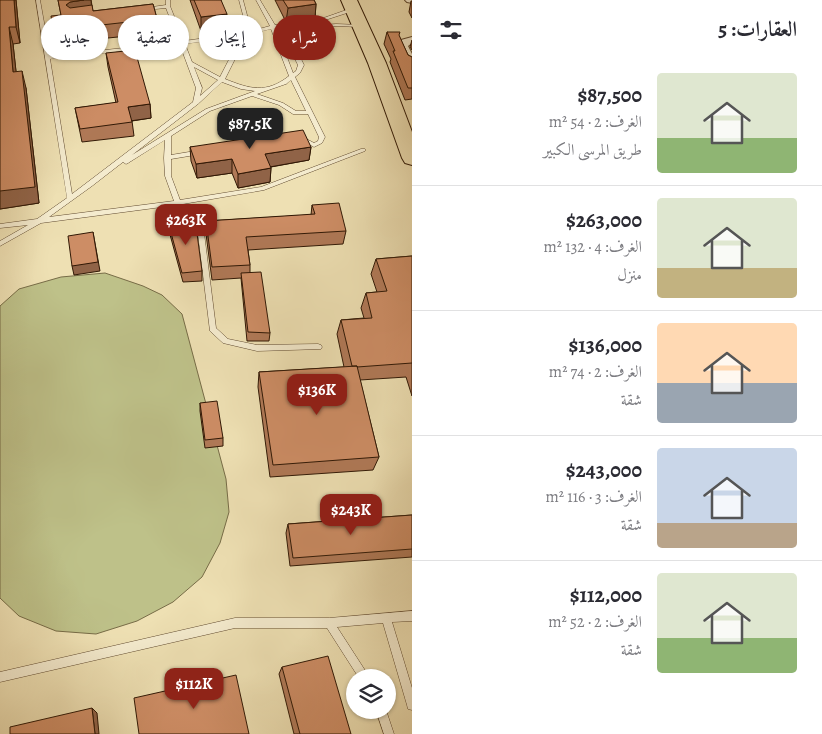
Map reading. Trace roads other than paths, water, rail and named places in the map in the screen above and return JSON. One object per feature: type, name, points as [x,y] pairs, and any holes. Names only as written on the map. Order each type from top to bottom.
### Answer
[{"type":"main road","points":[[351,5],[362,26],[412,158]]},
{"type":"street","points":[[412,40],[406,42],[403,46],[412,66]]},
{"type":"lane","points":[[38,0],[41,22]]},
{"type":"lane","points":[[168,0],[171,15]]},
{"type":"lane","points":[[241,0],[245,15]]},
{"type":"lane","points":[[258,0],[273,27],[263,30]]},
{"type":"lane","points":[[330,15],[351,5]]},
{"type":"lane","points":[[139,10],[168,6]]},
{"type":"lane","points":[[90,185],[208,110],[284,83],[298,72],[300,65],[286,35],[290,32],[336,25],[362,26]]},
{"type":"lane","points":[[46,60],[70,200]]},
{"type":"lane","points":[[189,60],[199,88],[196,103]]},
{"type":"lane","points":[[0,244],[70,200],[196,103],[222,79],[232,60]]},
{"type":"lane","points":[[286,60],[322,137],[320,142],[314,145],[295,136]]},
{"type":"lane","points":[[190,63],[207,73],[249,91],[270,89]]},
{"type":"lane","points":[[253,95],[280,104],[295,113],[310,112]]},
{"type":"lane","points":[[168,136],[168,176],[178,203],[200,225],[213,330],[226,341],[257,348],[318,347]]},
{"type":"lane","points":[[167,158],[213,150]]},
{"type":"lane","points":[[0,226],[178,203],[262,189],[363,150]]},
{"type":"lane","points":[[0,677],[235,623],[329,623],[412,616]]},
{"type":"lane","points":[[386,618],[412,705]]},
{"type":"lane","points":[[329,623],[359,669]]},
{"type":"lane","points":[[384,719],[389,734]]}]
